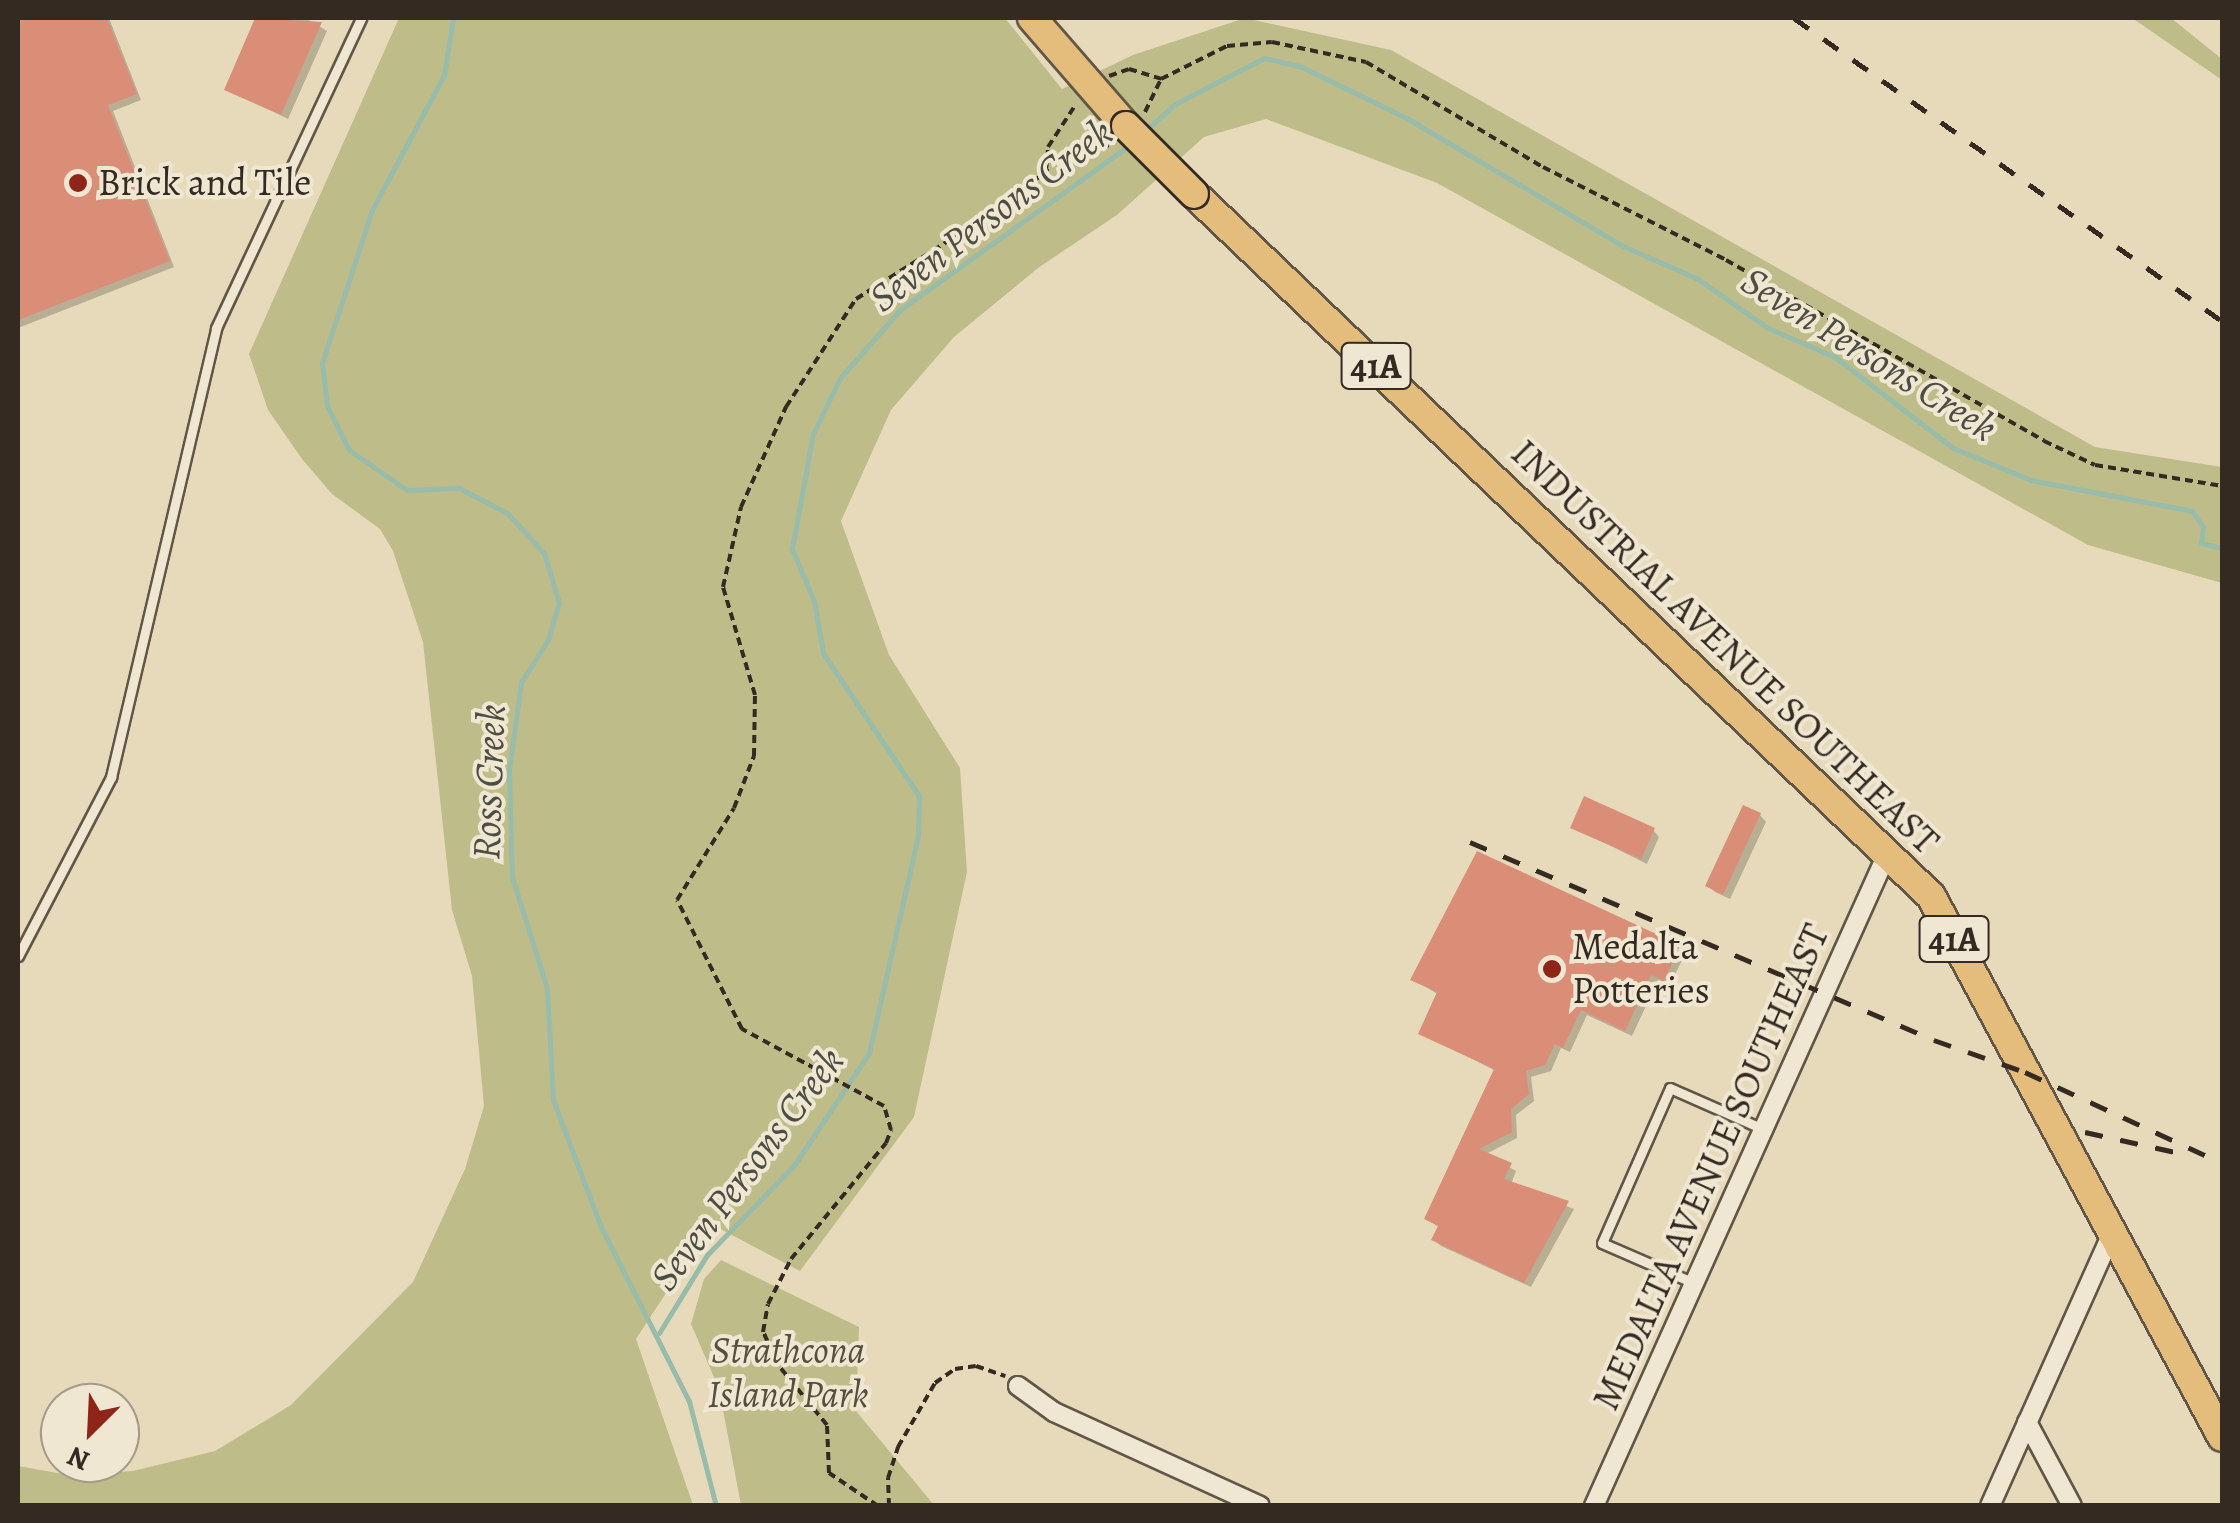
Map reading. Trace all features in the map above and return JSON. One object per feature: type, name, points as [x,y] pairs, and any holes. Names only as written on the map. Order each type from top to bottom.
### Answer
[{"type":"main road","name":"INDUSTRIAL AVENUE SOUTHEAST","points":[[1032,18],[1128,130],[1931,896],[2222,1437]]},
{"type":"street","name":"MEDALTA AVENUE SOUTHEAST","points":[[1594,1506],[1887,854]]},
{"type":"street","points":[[1990,1506],[2112,1232]]},
{"type":"street","points":[[1018,1386],[1054,1412],[1260,1506]]},
{"type":"street","points":[[2027,1422],[2072,1506]]},
{"type":"lane","points":[[18,956],[111,777],[216,328],[361,18]]},
{"type":"lane","points":[[1694,1283],[1602,1243],[1670,1088],[1762,1129]]},
{"type":"path","points":[[878,1506],[829,1473],[828,1425],[778,1365],[764,1332],[768,1304],[791,1259],[891,1130],[884,1106],[742,1028],[676,900],[734,808],[754,756],[755,694],[723,587],[740,508],[786,407],[856,299],[1012,200],[1064,155],[1128,130],[1161,79],[1227,46],[1272,42],[1366,62],[1543,167],[1726,260],[2044,441],[2096,465],[2222,486]]},
{"type":"path","points":[[888,1506],[898,1447],[935,1383],[956,1369],[976,1366],[1018,1386]]},
{"type":"green space","points":[[399,18],[1005,18],[1062,89],[1133,55],[1245,18],[1391,50],[2095,447],[2222,467],[2222,583],[2088,545],[1437,183],[1266,119],[1204,137],[1117,215],[1038,268],[954,337],[891,410],[841,521],[889,655],[960,768],[967,872],[914,1117],[800,1271],[711,1224],[636,1339],[693,1505],[18,1505],[18,1466],[40,1470],[40,1483],[140,1483],[140,1469],[215,1451],[291,1405],[413,1282],[465,1169],[484,1106],[472,976],[452,910],[423,642],[393,551],[380,529],[332,494],[302,459],[268,410],[249,354]]},
{"type":"green space","points":[[2132,18],[2171,18],[2222,59],[2222,80]]},
{"type":"green space","name":"Strathcona Island Park","points":[[721,1260],[859,1327],[856,1411],[934,1505],[741,1505],[719,1389],[691,1324],[704,1279]]},
{"type":"building","name":"Brick and Tile","points":[[18,18],[107,18],[137,94],[108,105],[170,261],[18,320]]},
{"type":"building","points":[[255,18],[322,22],[281,115],[224,90]]},
{"type":"building","points":[[1584,796],[1655,828],[1641,859],[1570,828]]},
{"type":"building","points":[[1743,805],[1761,813],[1723,895],[1705,886]]},
{"type":"building","name":"Medalta Potteries","points":[[1477,851],[1680,945],[1664,981],[1651,975],[1625,1031],[1581,1010],[1563,1048],[1555,1044],[1545,1065],[1526,1071],[1529,1094],[1511,1109],[1512,1132],[1479,1149],[1512,1163],[1504,1179],[1569,1201],[1524,1283],[1431,1240],[1438,1226],[1424,1219],[1494,1069],[1418,1034],[1437,992],[1410,980]]},
{"type":"waterway","name":"Ross Creek","points":[[453,18],[444,75],[372,210],[322,363],[327,406],[349,450],[407,490],[459,488],[507,513],[544,553],[559,603],[548,640],[521,682],[509,771],[512,877],[547,988],[553,1100],[601,1227],[689,1401],[716,1506]]},
{"type":"waterway","name":"Seven Persons Creek","points":[[1143,133],[1175,104],[1264,58],[1302,67],[1410,120],[1621,245],[1698,279],[1768,328],[1835,357],[1953,448],[2031,480],[2192,511],[2203,527],[2201,543],[2222,548]]},
{"type":"waterway","name":"Seven Persons Creek","points":[[659,1333],[707,1255],[795,1164],[869,1053],[918,836],[919,796],[823,653],[814,601],[792,549],[813,434],[840,378],[900,310],[1132,143]]},
{"type":"railway","points":[[1794,18],[2222,321]]},
{"type":"railway","points":[[1470,842],[1934,1040],[2025,1072],[2222,1163]]},
{"type":"railway","points":[[2085,1132],[2180,1153]]},
{"type":"place","name":"Brick and Tile","points":[[78,183]]},
{"type":"place","name":"Medalta Potteries","points":[[1552,969]]}]
